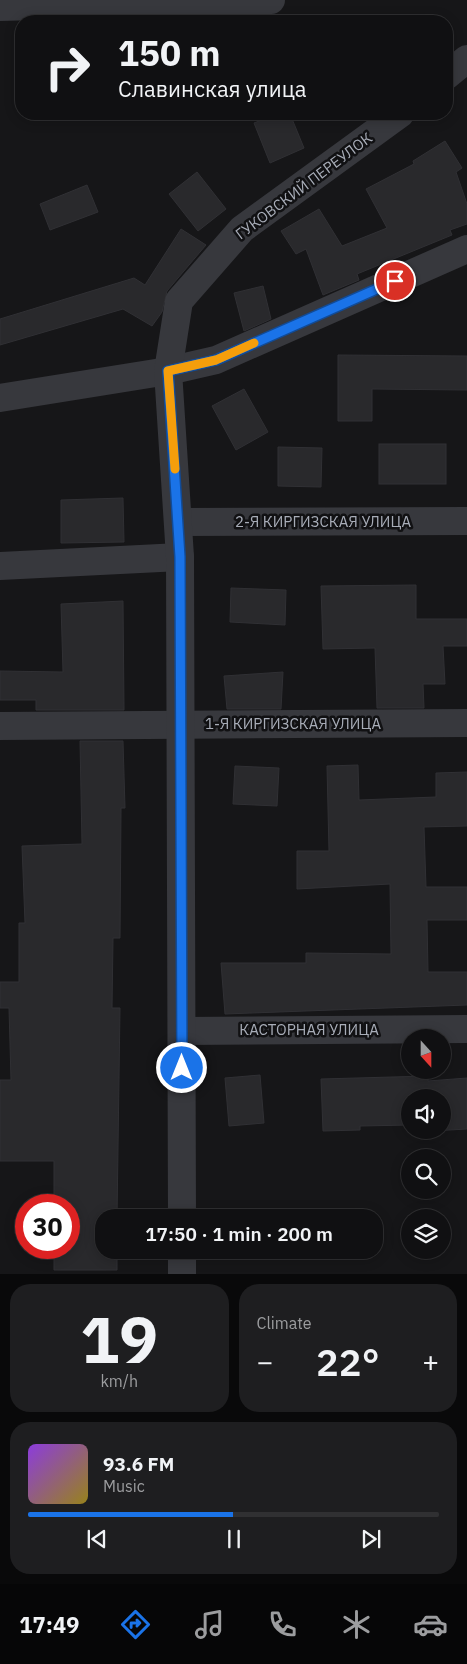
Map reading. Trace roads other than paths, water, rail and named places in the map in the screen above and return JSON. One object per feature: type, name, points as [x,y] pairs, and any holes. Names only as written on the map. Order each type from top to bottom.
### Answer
[{"type":"street","points":[[0,7],[271,0]]},
{"type":"street","points":[[453,70],[467,59]]},
{"type":"street","name":"ГУКОВСКИЙ ПЕРЕУЛОК","points":[[182,1209],[180,557],[168,371],[179,301],[242,229],[392,120]]},
{"type":"street","points":[[0,398],[168,371],[216,360],[467,249]]},
{"type":"street","name":"2-Я КИРГИЗСКАЯ УЛИЦА","points":[[179,522],[467,521]]},
{"type":"street","points":[[0,566],[180,557]]},
{"type":"street","name":"1-Я КИРГИЗСКАЯ УЛИЦА","points":[[0,726],[467,723]]},
{"type":"street","name":"КАСТОРНАЯ УЛИЦА","points":[[182,1031],[467,1029]]},
{"type":"street","points":[[182,1259],[182,1274]]}]
